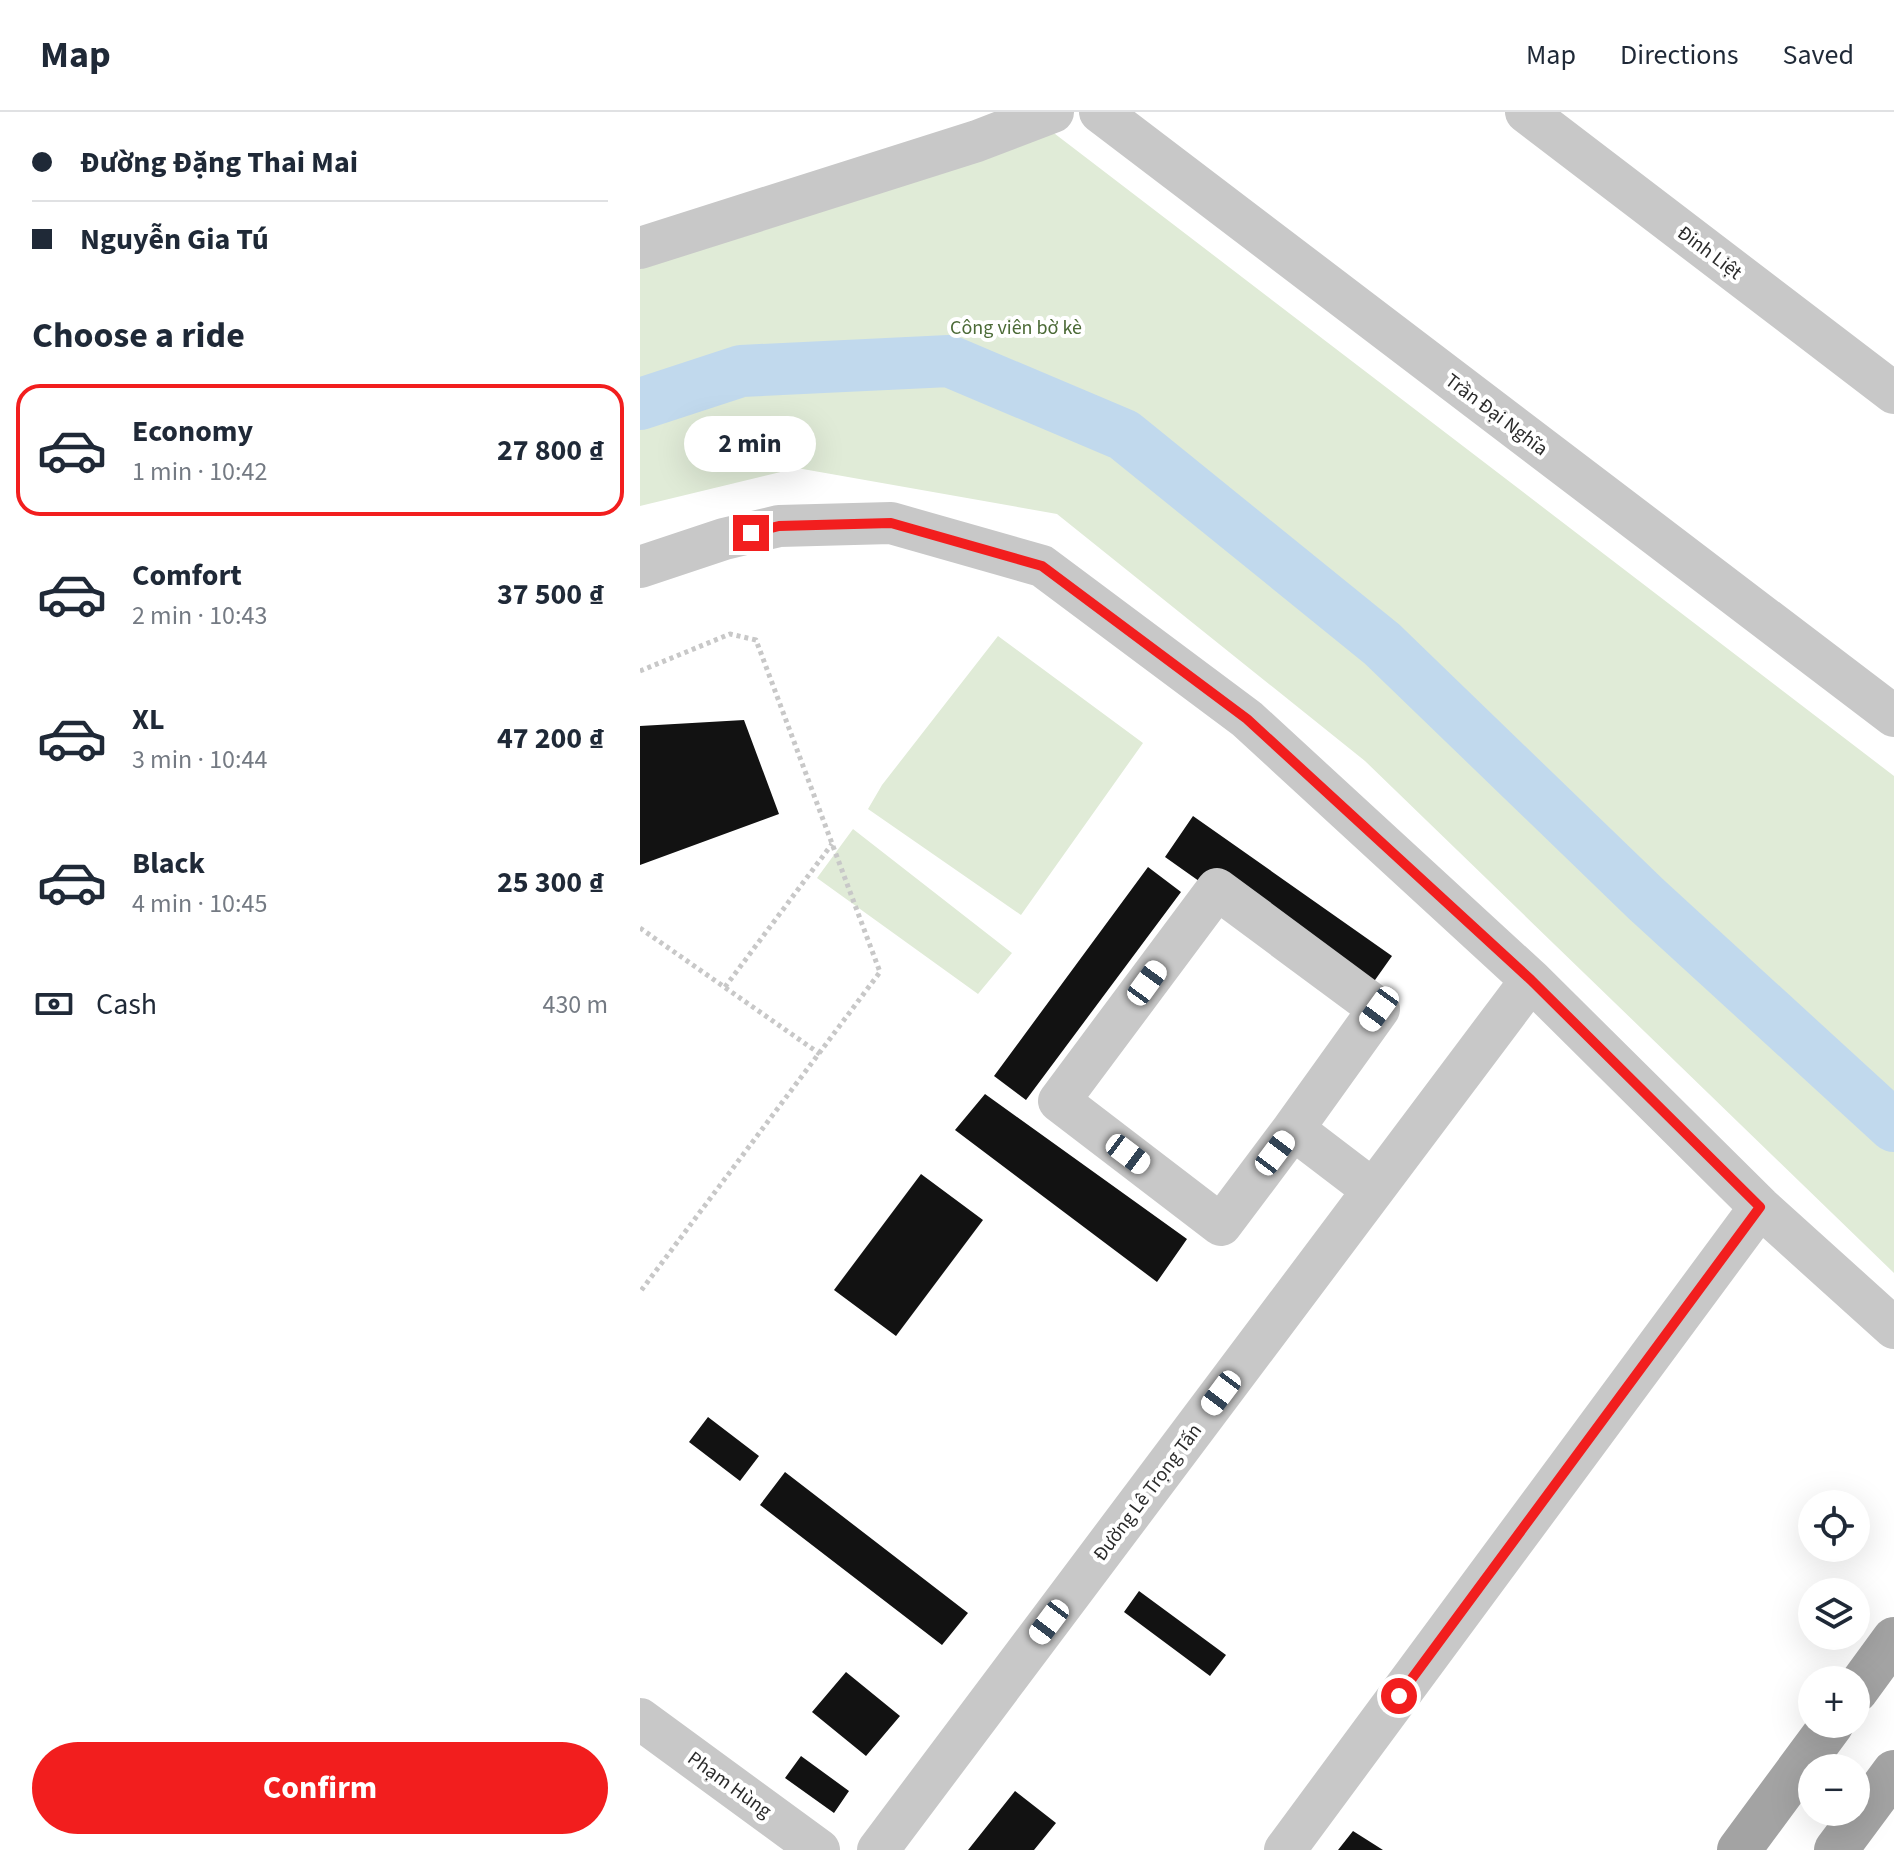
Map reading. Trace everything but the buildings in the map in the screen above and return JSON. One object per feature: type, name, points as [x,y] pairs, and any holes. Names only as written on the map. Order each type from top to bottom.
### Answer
[{"type":"main road","points":[[1870,1672],[1894,1639]]},
{"type":"main road","points":[[1739,1850],[1822,1738]]},
{"type":"main road","points":[[1836,1850],[1894,1772]]},
{"type":"street","points":[[640,248],[977,141],[1053,112]]},
{"type":"street","name":"Trần Đại Nghĩa","points":[[1100,112],[1894,716]]},
{"type":"street","name":"Đinh Liệt","points":[[1526,112],[1894,393]]},
{"type":"street","points":[[640,567],[724,539],[779,526],[891,523],[1042,566],[1247,719],[1531,980],[1760,1207],[1894,1328]]},
{"type":"street","points":[[1217,889],[1379,1009],[1293,1129],[1221,1225],[1059,1101],[1217,889]]},
{"type":"street","name":"Đường Lê Trọng Tấn","points":[[878,1850],[1531,980]]},
{"type":"street","points":[[1293,1129],[1373,1190]]},
{"type":"street","points":[[1285,1850],[1760,1207]]},
{"type":"street","name":"Phạm Hùng","points":[[640,1719],[819,1850]]},
{"type":"path","points":[[640,671],[730,634],[756,640],[880,972],[640,1292]]},
{"type":"path","points":[[725,987],[832,844]]},
{"type":"path","points":[[640,928],[820,1054]]},
{"type":"green space","name":"Công viên bờ kè","points":[[1046,127],[1894,776],[1894,1273],[1365,761],[1057,514],[797,468],[640,506],[640,269]]},
{"type":"green space","points":[[998,636],[1143,743],[1021,915],[868,809],[882,785]]},
{"type":"green space","points":[[853,829],[1012,953],[978,994],[817,878]]},
{"type":"waterway","points":[[640,404],[741,371],[949,361],[1124,435],[1382,644],[1646,899],[1894,1126]]},
{"type":"route","points":[[751,533],[779,526],[891,523],[1042,566],[1247,719],[1531,980],[1760,1207],[1399,1696]]}]
